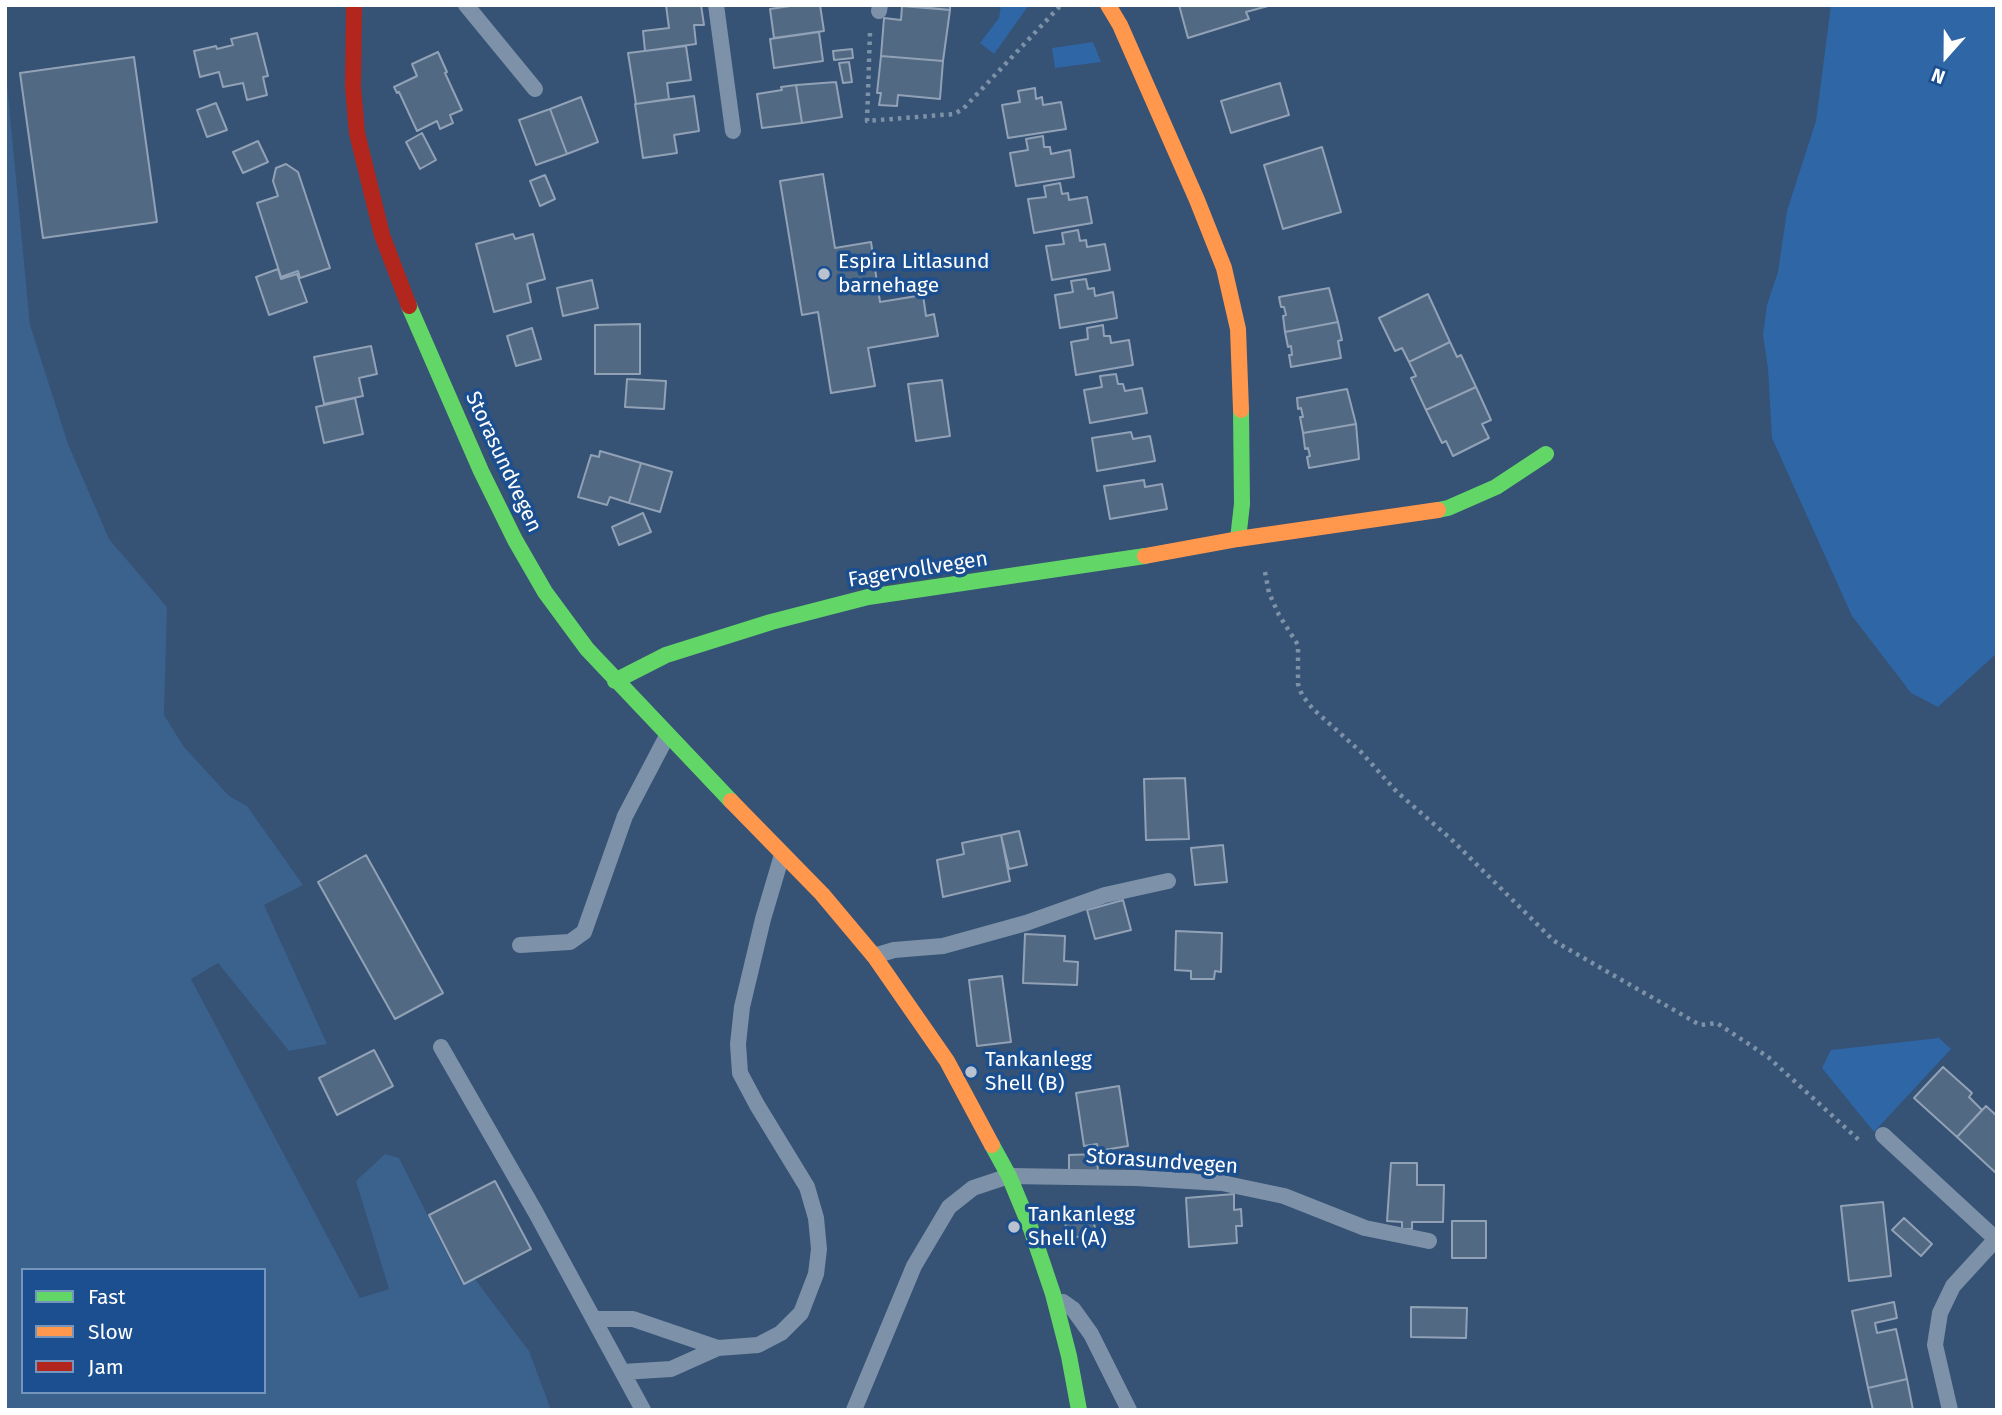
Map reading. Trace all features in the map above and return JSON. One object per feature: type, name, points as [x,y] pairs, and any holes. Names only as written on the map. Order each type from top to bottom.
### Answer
[{"type":"main road","name":"Storasundvegen","points":[[354,5],[353,87],[362,156],[382,235],[416,323],[481,471],[515,540],[558,610],[615,681],[783,853],[874,956],[947,1061],[1009,1176],[1031,1230],[1053,1294],[1079,1410]]},
{"type":"main road","points":[[1108,5],[1197,200],[1224,268],[1238,329],[1240,358],[1242,504],[1238,539]]},
{"type":"main road","name":"Fagervollvegen","points":[[615,681],[666,655],[771,622],[869,597],[1157,554],[1238,539],[1414,516],[1448,508],[1496,487],[1546,454]]},
{"type":"lane","points":[[466,5],[535,89]]},
{"type":"lane","points":[[716,5],[733,131]]},
{"type":"lane","points":[[520,945],[570,942],[584,932],[625,816],[667,736]]},
{"type":"lane","points":[[623,1372],[671,1369],[719,1348],[758,1345],[781,1333],[801,1313],[816,1274],[819,1249],[816,1218],[807,1187],[740,1073],[738,1044],[742,1007],[763,919],[783,853]]},
{"type":"lane","points":[[874,956],[894,950],[943,946],[1026,923],[1105,895],[1168,881]]},
{"type":"lane","points":[[441,1047],[536,1213],[643,1410]]},
{"type":"lane","points":[[1883,1135],[1996,1240],[1952,1286],[1940,1313],[1935,1345],[1950,1410]]},
{"type":"lane","name":"Storasundvegen","points":[[854,1410],[914,1266],[949,1207],[973,1188],[1009,1176],[1136,1178],[1222,1183],[1284,1196],[1365,1228],[1429,1241]]},
{"type":"lane","name":"Storasundvegen","points":[[1053,1294],[1073,1310],[1091,1334],[1129,1410]]},
{"type":"lane","points":[[594,1319],[633,1319],[719,1348]]},
{"type":"path","points":[[880,8],[870,22],[867,121],[954,114],[963,109],[1061,5]]},
{"type":"path","points":[[1257,537],[1269,593],[1298,645],[1298,684],[1302,695],[1313,709],[1361,752],[1397,792],[1451,839],[1554,941],[1700,1025],[1717,1023],[1768,1057],[1866,1146],[1883,1135]]},
{"type":"shaded area","points":[[1001,5],[1029,5],[994,54],[980,43],[999,18]]},
{"type":"shaded area","points":[[1831,5],[1997,5],[1997,653],[1938,707],[1911,693],[1852,616],[1772,438],[1768,368],[1763,335],[1767,305],[1778,272],[1787,211],[1816,121]]},
{"type":"shaded area","points":[[1093,42],[1101,62],[1055,68],[1052,48]]},
{"type":"shaded area","points":[[5,62],[30,325],[68,444],[109,539],[167,607],[164,715],[184,747],[229,796],[247,806],[303,885],[264,905],[327,1044],[289,1051],[218,963],[191,979],[360,1298],[389,1289],[356,1181],[385,1154],[399,1158],[462,1284],[475,1279],[529,1351],[551,1410],[5,1410]]},
{"type":"shaded area","points":[[1939,1038],[1951,1049],[1874,1132],[1822,1068],[1831,1050]]},
{"type":"building","points":[[666,5],[701,5],[704,25],[694,25],[696,44],[645,51],[643,31],[669,28]]},
{"type":"building","points":[[820,5],[824,31],[774,38],[770,9]]},
{"type":"building","points":[[902,5],[950,5],[950,10]]},
{"type":"building","points":[[1179,5],[1268,6],[1246,12],[1249,19],[1188,38]]},
{"type":"building","points":[[902,6],[950,10],[943,61],[881,56],[884,18],[901,20]]},
{"type":"building","points":[[819,32],[823,61],[774,68],[770,39]]},
{"type":"building","points":[[257,33],[268,76],[263,77],[267,95],[247,100],[243,83],[223,87],[219,72],[200,77],[194,51],[233,45],[231,39]]},
{"type":"building","points":[[686,46],[691,80],[667,83],[669,99],[636,104],[628,53]]},
{"type":"building","points":[[852,49],[853,58],[834,60],[833,51]]},
{"type":"building","points":[[438,52],[462,110],[450,115],[453,123],[440,129],[437,121],[417,131],[399,92],[397,93],[394,87],[417,76],[412,64]]},
{"type":"building","points":[[881,56],[943,61],[940,99],[898,95],[897,106],[879,105],[881,93],[877,93]]},
{"type":"building","points":[[134,57],[157,222],[43,238],[20,73]]},
{"type":"building","points":[[849,62],[852,82],[843,83],[839,63]]},
{"type":"building","points":[[836,82],[842,117],[802,123],[796,85]]},
{"type":"building","points":[[1280,83],[1289,115],[1231,133],[1221,101]]},
{"type":"building","points":[[796,85],[802,123],[762,128],[757,94]]},
{"type":"building","points":[[1035,88],[1036,99],[1042,97],[1043,105],[1061,102],[1066,129],[1008,138],[1002,105],[1020,102],[1018,91]]},
{"type":"building","points":[[694,96],[699,131],[674,135],[677,153],[643,158],[635,104]]},
{"type":"building","points":[[581,97],[598,142],[567,154],[550,109]]},
{"type":"building","points":[[216,103],[227,130],[207,137],[197,110]]},
{"type":"building","points":[[550,109],[567,154],[536,165],[519,120]]},
{"type":"building","points":[[422,133],[436,160],[420,169],[406,142]]},
{"type":"building","points":[[1043,136],[1044,147],[1050,147],[1051,154],[1070,150],[1074,177],[1016,186],[1010,153],[1028,150],[1026,139]]},
{"type":"building","points":[[258,141],[268,162],[243,173],[233,152]]},
{"type":"building","points":[[1322,147],[1341,212],[1283,229],[1264,165]]},
{"type":"building","points":[[286,164],[298,172],[330,268],[300,278],[298,271],[281,277],[257,203],[278,196],[273,181],[276,168]]},
{"type":"building","points":[[823,174],[835,248],[871,242],[880,302],[923,295],[926,316],[934,314],[938,336],[868,348],[875,386],[831,393],[818,312],[802,315],[780,181]]},
{"type":"building","points":[[545,175],[555,199],[540,206],[530,181]]},
{"type":"building","points":[[1060,183],[1062,194],[1068,193],[1069,200],[1087,197],[1092,223],[1034,233],[1028,199],[1046,197],[1044,186]]},
{"type":"building","points":[[1078,230],[1080,241],[1086,240],[1087,247],[1105,244],[1110,270],[1052,280],[1046,246],[1064,244],[1062,233]]},
{"type":"building","points":[[513,234],[515,239],[533,234],[545,279],[527,284],[531,302],[494,312],[476,244]]},
{"type":"building","points":[[278,269],[281,279],[297,274],[307,302],[269,315],[256,277]]},
{"type":"building","points":[[1086,279],[1088,289],[1094,288],[1095,296],[1113,292],[1117,318],[1060,328],[1055,295],[1073,292],[1071,281]]},
{"type":"building","points":[[592,280],[598,308],[563,316],[557,288]]},
{"type":"building","points":[[1329,288],[1338,322],[1285,332],[1283,316],[1286,315],[1279,297]]},
{"type":"building","points":[[1428,294],[1450,342],[1409,362],[1402,348],[1395,351],[1379,318]]},
{"type":"building","points":[[1338,322],[1342,340],[1338,341],[1341,358],[1291,367],[1291,346],[1288,347],[1285,332]]},
{"type":"building","points":[[640,324],[640,374],[595,374],[595,325]]},
{"type":"building","points":[[1103,325],[1104,336],[1110,336],[1111,343],[1129,340],[1133,365],[1076,375],[1071,342],[1088,339],[1087,328]]},
{"type":"building","points":[[532,328],[541,359],[516,366],[507,336]]},
{"type":"building","points":[[1450,342],[1457,357],[1461,355],[1476,387],[1426,410],[1411,378],[1416,376],[1409,362]]},
{"type":"building","points":[[371,346],[377,374],[359,378],[363,396],[324,404],[314,357]]},
{"type":"building","points":[[1116,374],[1118,384],[1123,384],[1125,391],[1142,388],[1147,413],[1090,423],[1084,390],[1102,387],[1100,376]]},
{"type":"building","points":[[627,379],[666,381],[664,409],[625,407]]},
{"type":"building","points":[[942,380],[950,436],[916,441],[908,384]]},
{"type":"building","points":[[1476,387],[1491,420],[1482,424],[1489,438],[1453,456],[1446,441],[1442,443],[1426,410]]},
{"type":"building","points":[[1347,389],[1356,424],[1303,433],[1300,417],[1303,417],[1301,408],[1298,409],[1297,398]]},
{"type":"building","points":[[355,398],[363,434],[324,443],[316,407]]},
{"type":"building","points":[[1356,424],[1359,459],[1309,468],[1307,457],[1310,456],[1308,448],[1305,449],[1303,433]]},
{"type":"building","points":[[1131,432],[1133,439],[1150,436],[1155,461],[1097,471],[1092,438]]},
{"type":"building","points":[[600,451],[641,463],[629,503],[610,497],[607,505],[578,497],[591,455],[599,457]]},
{"type":"building","points":[[641,463],[672,472],[660,512],[629,503]]},
{"type":"building","points":[[1144,480],[1145,487],[1162,484],[1167,509],[1110,519],[1104,486]]},
{"type":"building","points":[[643,513],[651,532],[619,545],[612,527]]},
{"type":"building","points":[[1185,778],[1189,839],[1146,840],[1144,779]]},
{"type":"building","points":[[1019,831],[1027,865],[1009,869],[1001,835]]},
{"type":"building","points":[[1001,835],[1010,881],[943,897],[937,860],[964,854],[962,843]]},
{"type":"building","points":[[1223,845],[1227,882],[1195,885],[1191,848]]},
{"type":"building","points":[[366,855],[443,993],[395,1019],[318,882]]},
{"type":"building","points":[[1123,900],[1131,930],[1095,939],[1087,910]]},
{"type":"building","points":[[1176,931],[1222,933],[1221,972],[1215,971],[1214,979],[1191,979],[1191,971],[1175,970]]},
{"type":"building","points":[[1025,934],[1065,936],[1064,961],[1078,962],[1077,985],[1023,983]]},
{"type":"building","points":[[1002,976],[1011,1042],[977,1046],[969,980]]},
{"type":"building","points":[[374,1050],[393,1086],[337,1115],[319,1078]]},
{"type":"building","points":[[1943,1067],[1972,1093],[1969,1097],[1982,1110],[1957,1137],[1914,1098]]},
{"type":"building","points":[[1119,1086],[1128,1146],[1098,1151],[1097,1144],[1084,1146],[1076,1093]]},
{"type":"building","points":[[1986,1106],[1997,1116],[1997,1174],[1957,1137]]},
{"type":"building","points":[[1097,1154],[1098,1173],[1069,1174],[1069,1155]]},
{"type":"building","points":[[1391,1163],[1417,1163],[1417,1185],[1444,1185],[1443,1222],[1412,1222],[1412,1229],[1402,1229],[1402,1222],[1387,1221]]},
{"type":"building","points":[[495,1181],[531,1249],[464,1284],[429,1215]]},
{"type":"building","points":[[1234,1194],[1234,1210],[1241,1209],[1242,1226],[1236,1226],[1237,1243],[1189,1247],[1186,1198]]},
{"type":"building","points":[[1883,1202],[1891,1276],[1849,1281],[1841,1206]]},
{"type":"building","points":[[1092,1216],[1096,1232],[1069,1239],[1065,1223]]},
{"type":"building","points":[[1904,1218],[1932,1244],[1921,1256],[1892,1230]]},
{"type":"building","points":[[1452,1221],[1486,1221],[1486,1258],[1452,1258]]},
{"type":"building","points":[[1894,1302],[1897,1318],[1875,1323],[1877,1333],[1896,1329],[1907,1379],[1868,1388],[1852,1311]]},
{"type":"building","points":[[1411,1307],[1467,1308],[1466,1338],[1411,1337]]},
{"type":"building","points":[[1907,1379],[1913,1410],[1873,1410],[1868,1388]]},
{"type":"traffic: fast","points":[[409,306],[481,471],[515,540],[545,592],[587,649],[731,801]]},
{"type":"traffic: fast","points":[[1238,539],[1242,504],[1241,410]]},
{"type":"traffic: fast","points":[[1438,510],[1496,487],[1546,454]]},
{"type":"traffic: fast","points":[[615,681],[666,655],[771,622],[868,597],[1145,556]]},
{"type":"traffic: fast","points":[[992,1145],[1009,1176],[1031,1229],[1053,1294],[1079,1410]]},
{"type":"traffic: slow","points":[[1108,5],[1120,25],[1224,268],[1238,329],[1241,410]]},
{"type":"traffic: slow","points":[[1145,556],[1238,539],[1438,510]]},
{"type":"traffic: slow","points":[[731,801],[822,894],[874,956],[947,1061],[992,1145]]},
{"type":"traffic: jam","points":[[354,5],[353,87],[357,133],[382,235],[409,306]]},
{"type":"place","name":"Espira Litlasund barnehage","points":[[824,274]]},
{"type":"place","name":"Tankanlegg Shell (B)","points":[[971,1072]]},
{"type":"place","name":"Tankanlegg Shell (A)","points":[[1014,1227]]}]
